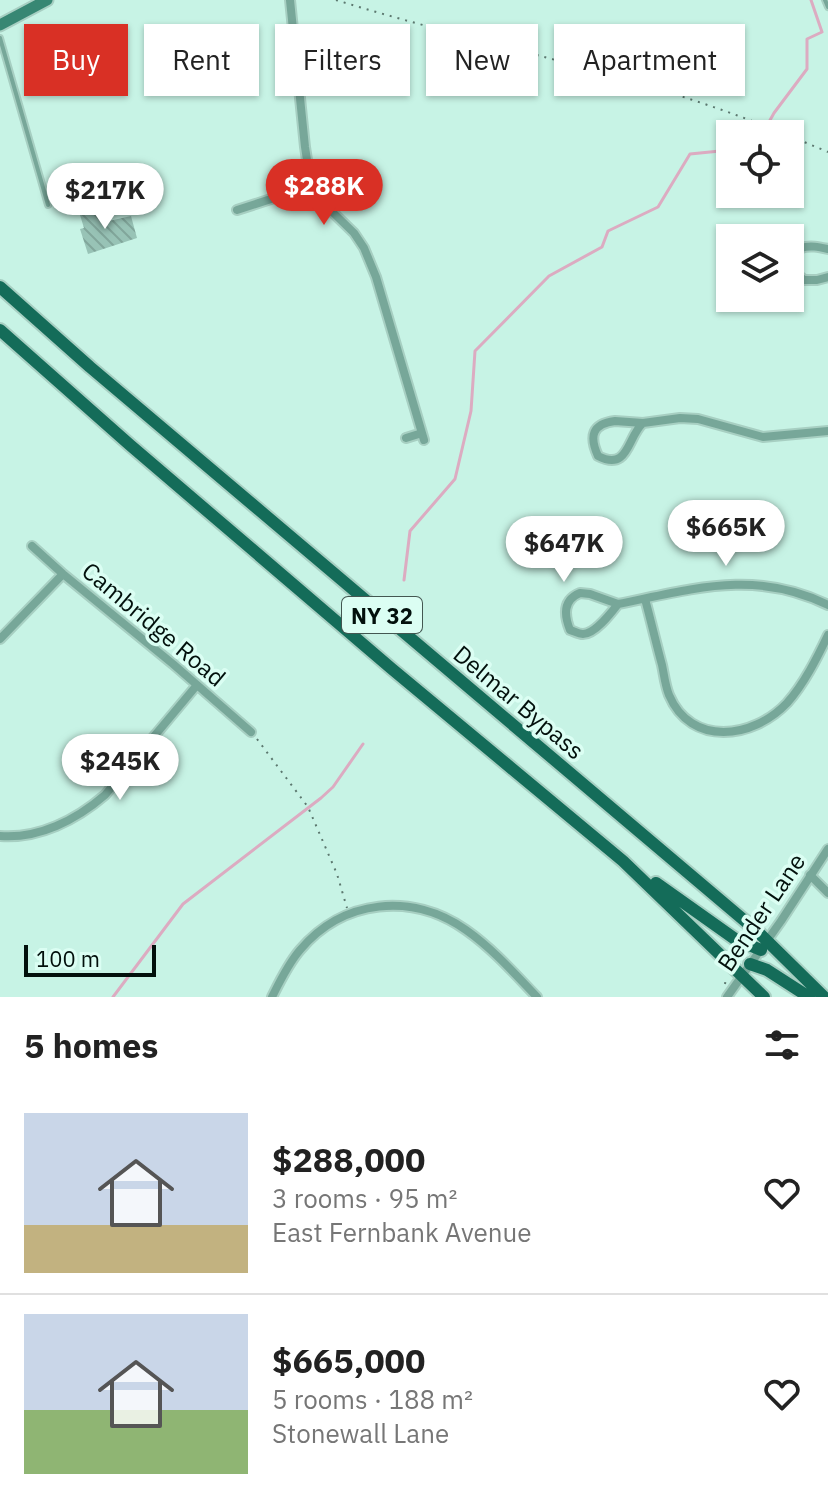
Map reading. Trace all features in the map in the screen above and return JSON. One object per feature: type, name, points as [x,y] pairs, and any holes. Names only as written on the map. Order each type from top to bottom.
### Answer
[{"type":"main road","points":[[0,25],[47,0]]},
{"type":"main road","name":"Delmar Bypass","points":[[0,287],[824,997]]},
{"type":"main road","name":"NY 32","points":[[0,330],[368,649],[623,861],[746,970],[764,997]]},
{"type":"main road","points":[[623,861],[744,944],[764,945]]},
{"type":"main road","points":[[746,970],[767,970],[809,997]]},
{"type":"street","points":[[290,0],[311,186],[319,199],[354,233],[376,277],[423,436],[406,438]]},
{"type":"street","points":[[237,210],[311,186]]},
{"type":"street","points":[[828,249],[813,246],[799,248],[792,261],[795,273],[804,280],[828,277]]},
{"type":"street","points":[[643,423],[634,433],[626,454],[616,459],[598,456],[592,440],[599,425],[615,421],[643,423],[698,419],[763,437],[828,431]]},
{"type":"street","name":"Cambridge Road","points":[[32,546],[251,732]]},
{"type":"street","points":[[0,639],[63,574]]},
{"type":"street","points":[[618,604],[600,624],[583,634],[570,630],[565,619],[569,601],[575,595],[590,594],[618,604],[718,585],[745,584],[784,589],[828,605]]},
{"type":"street","points":[[645,599],[669,694],[678,710],[695,726],[711,732],[755,727],[777,712],[787,703],[813,665],[828,635]]},
{"type":"street","points":[[0,836],[42,832],[88,810],[105,795],[197,685]]},
{"type":"street","name":"Bender Lane","points":[[727,997],[828,849]]},
{"type":"street","points":[[810,875],[828,893]]},
{"type":"street","points":[[272,997],[285,971],[319,932],[349,915],[372,907],[402,905],[433,913],[463,928],[499,958],[537,997]]},
{"type":"lane","points":[[825,0],[828,7]]},
{"type":"lane","points":[[0,38],[48,205]]},
{"type":"path","points":[[336,0],[652,87],[749,120]]},
{"type":"path","points":[[804,142],[828,152]]},
{"type":"path","points":[[251,732],[308,807],[337,874],[349,915]]},
{"type":"path","points":[[725,986],[726,977]]},
{"type":"building","points":[[105,208],[109,221],[131,216],[137,238],[88,254],[80,229],[84,228],[80,215]]},
{"type":"waterway","points":[[770,120],[807,69],[807,39],[822,32],[811,0]]},
{"type":"waterway","points":[[404,580],[410,531],[455,479],[471,411],[475,351],[549,276],[602,247],[608,231],[658,207],[690,154],[716,151]]},
{"type":"waterway","points":[[113,997],[183,904],[321,798],[333,787],[363,744]]}]
